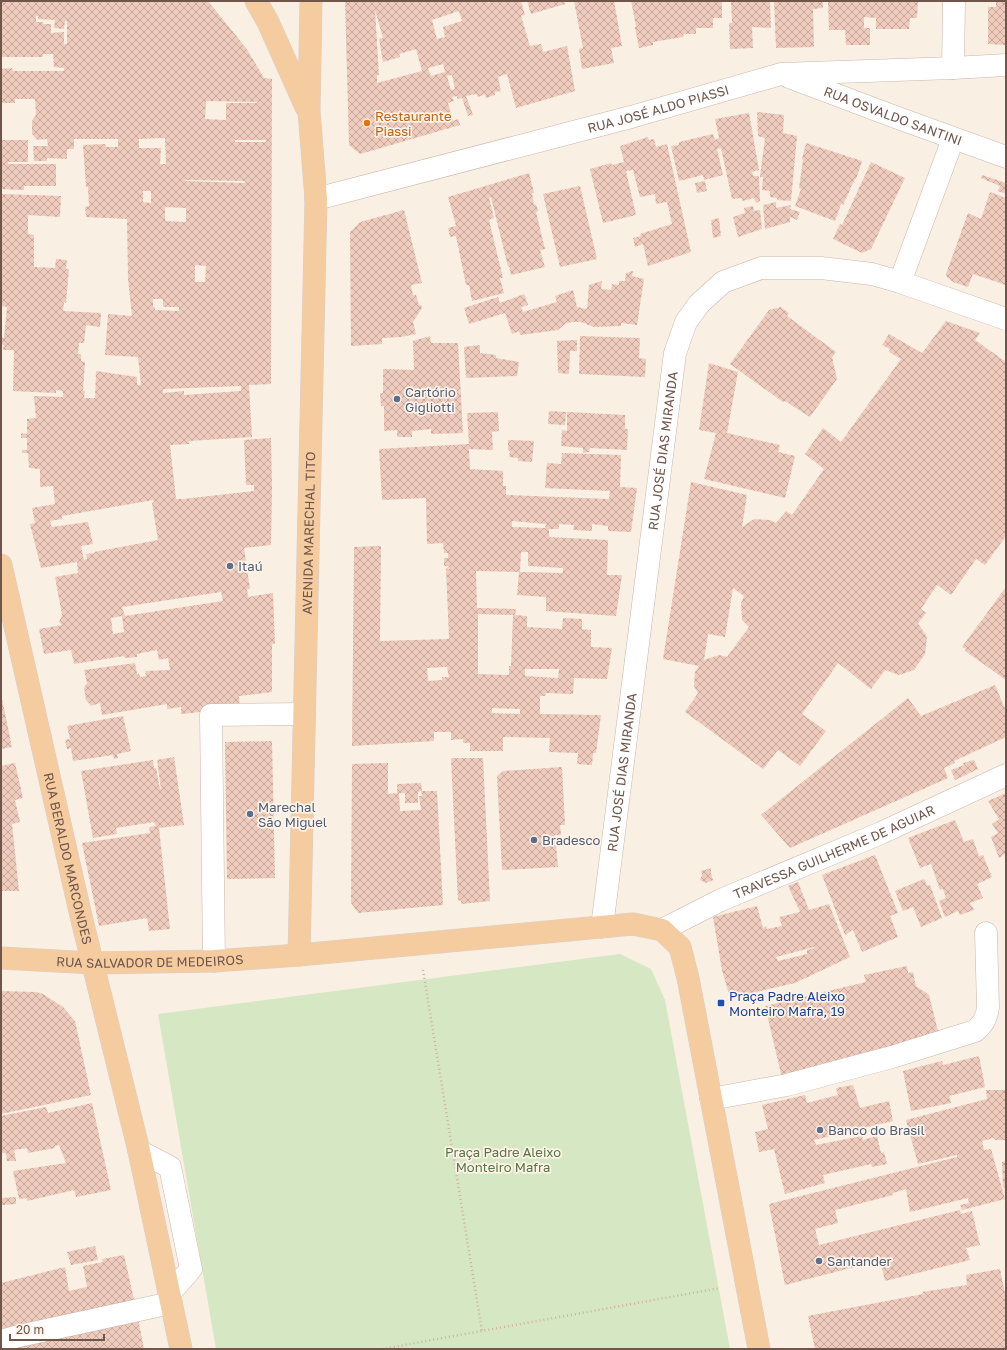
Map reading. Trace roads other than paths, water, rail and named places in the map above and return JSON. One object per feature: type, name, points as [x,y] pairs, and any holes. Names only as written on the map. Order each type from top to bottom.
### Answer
[{"type":"main road","name":"AVENIDA MARECHAL TITO","points":[[256,1],[268,22],[309,111]]},
{"type":"main road","name":"AVENIDA MARECHAL TITO","points":[[299,956],[316,199],[309,111],[311,1]]},
{"type":"main road","name":"RUA BERALDO MARCONDES","points":[[2,575],[93,964],[139,1151],[180,1349]]},
{"type":"main road","points":[[299,956],[633,924],[662,930],[680,947],[688,978],[759,1349]]},
{"type":"main road","name":"RUA SALVADOR DE MEDEIROS","points":[[1,958],[93,964],[299,956]]},
{"type":"street","points":[[953,68],[954,1]]},
{"type":"street","name":"RUA JOSÉ ALDO PIASSI","points":[[316,199],[631,117],[781,74],[1006,65]]},
{"type":"street","name":"RUA OSVALDO SANTINI","points":[[781,74],[953,139],[1006,157]]},
{"type":"street","points":[[900,282],[953,139]]},
{"type":"street","name":"RUA JOSÉ DIAS MIRANDA","points":[[602,927],[675,353],[686,322],[699,304],[723,282],[761,268],[821,268],[872,274],[900,282],[1006,319]]},
{"type":"street","points":[[214,960],[211,715],[304,714]]},
{"type":"street","name":"TRAVESSA GUILHERME DE AGUIAR","points":[[662,930],[721,900],[881,832],[1006,775]]},
{"type":"street","points":[[711,1099],[787,1085],[892,1057],[975,1031],[982,1025],[987,1017],[986,933]]},
{"type":"street","points":[[1,1341],[170,1299]]},
{"type":"place","name":"Restaurante Piassi","points":[[367,123]]},
{"type":"place","name":"Cartório Gigliotti","points":[[397,399]]},
{"type":"place","name":"Itaú","points":[[230,566]]},
{"type":"place","name":"Marechal São Miguel","points":[[250,814]]},
{"type":"place","name":"Bradesco","points":[[534,840]]},
{"type":"place","name":"Praça Padre Aleixo Monteiro Mafra, 19","points":[[721,1003]]},
{"type":"place","name":"Banco do Brasil","points":[[820,1130]]},
{"type":"place","name":"Santander","points":[[819,1261]]},
{"type":"park label","name":"Praça Padre Aleixo Monteiro Mafra","points":[[503,1160]]}]
